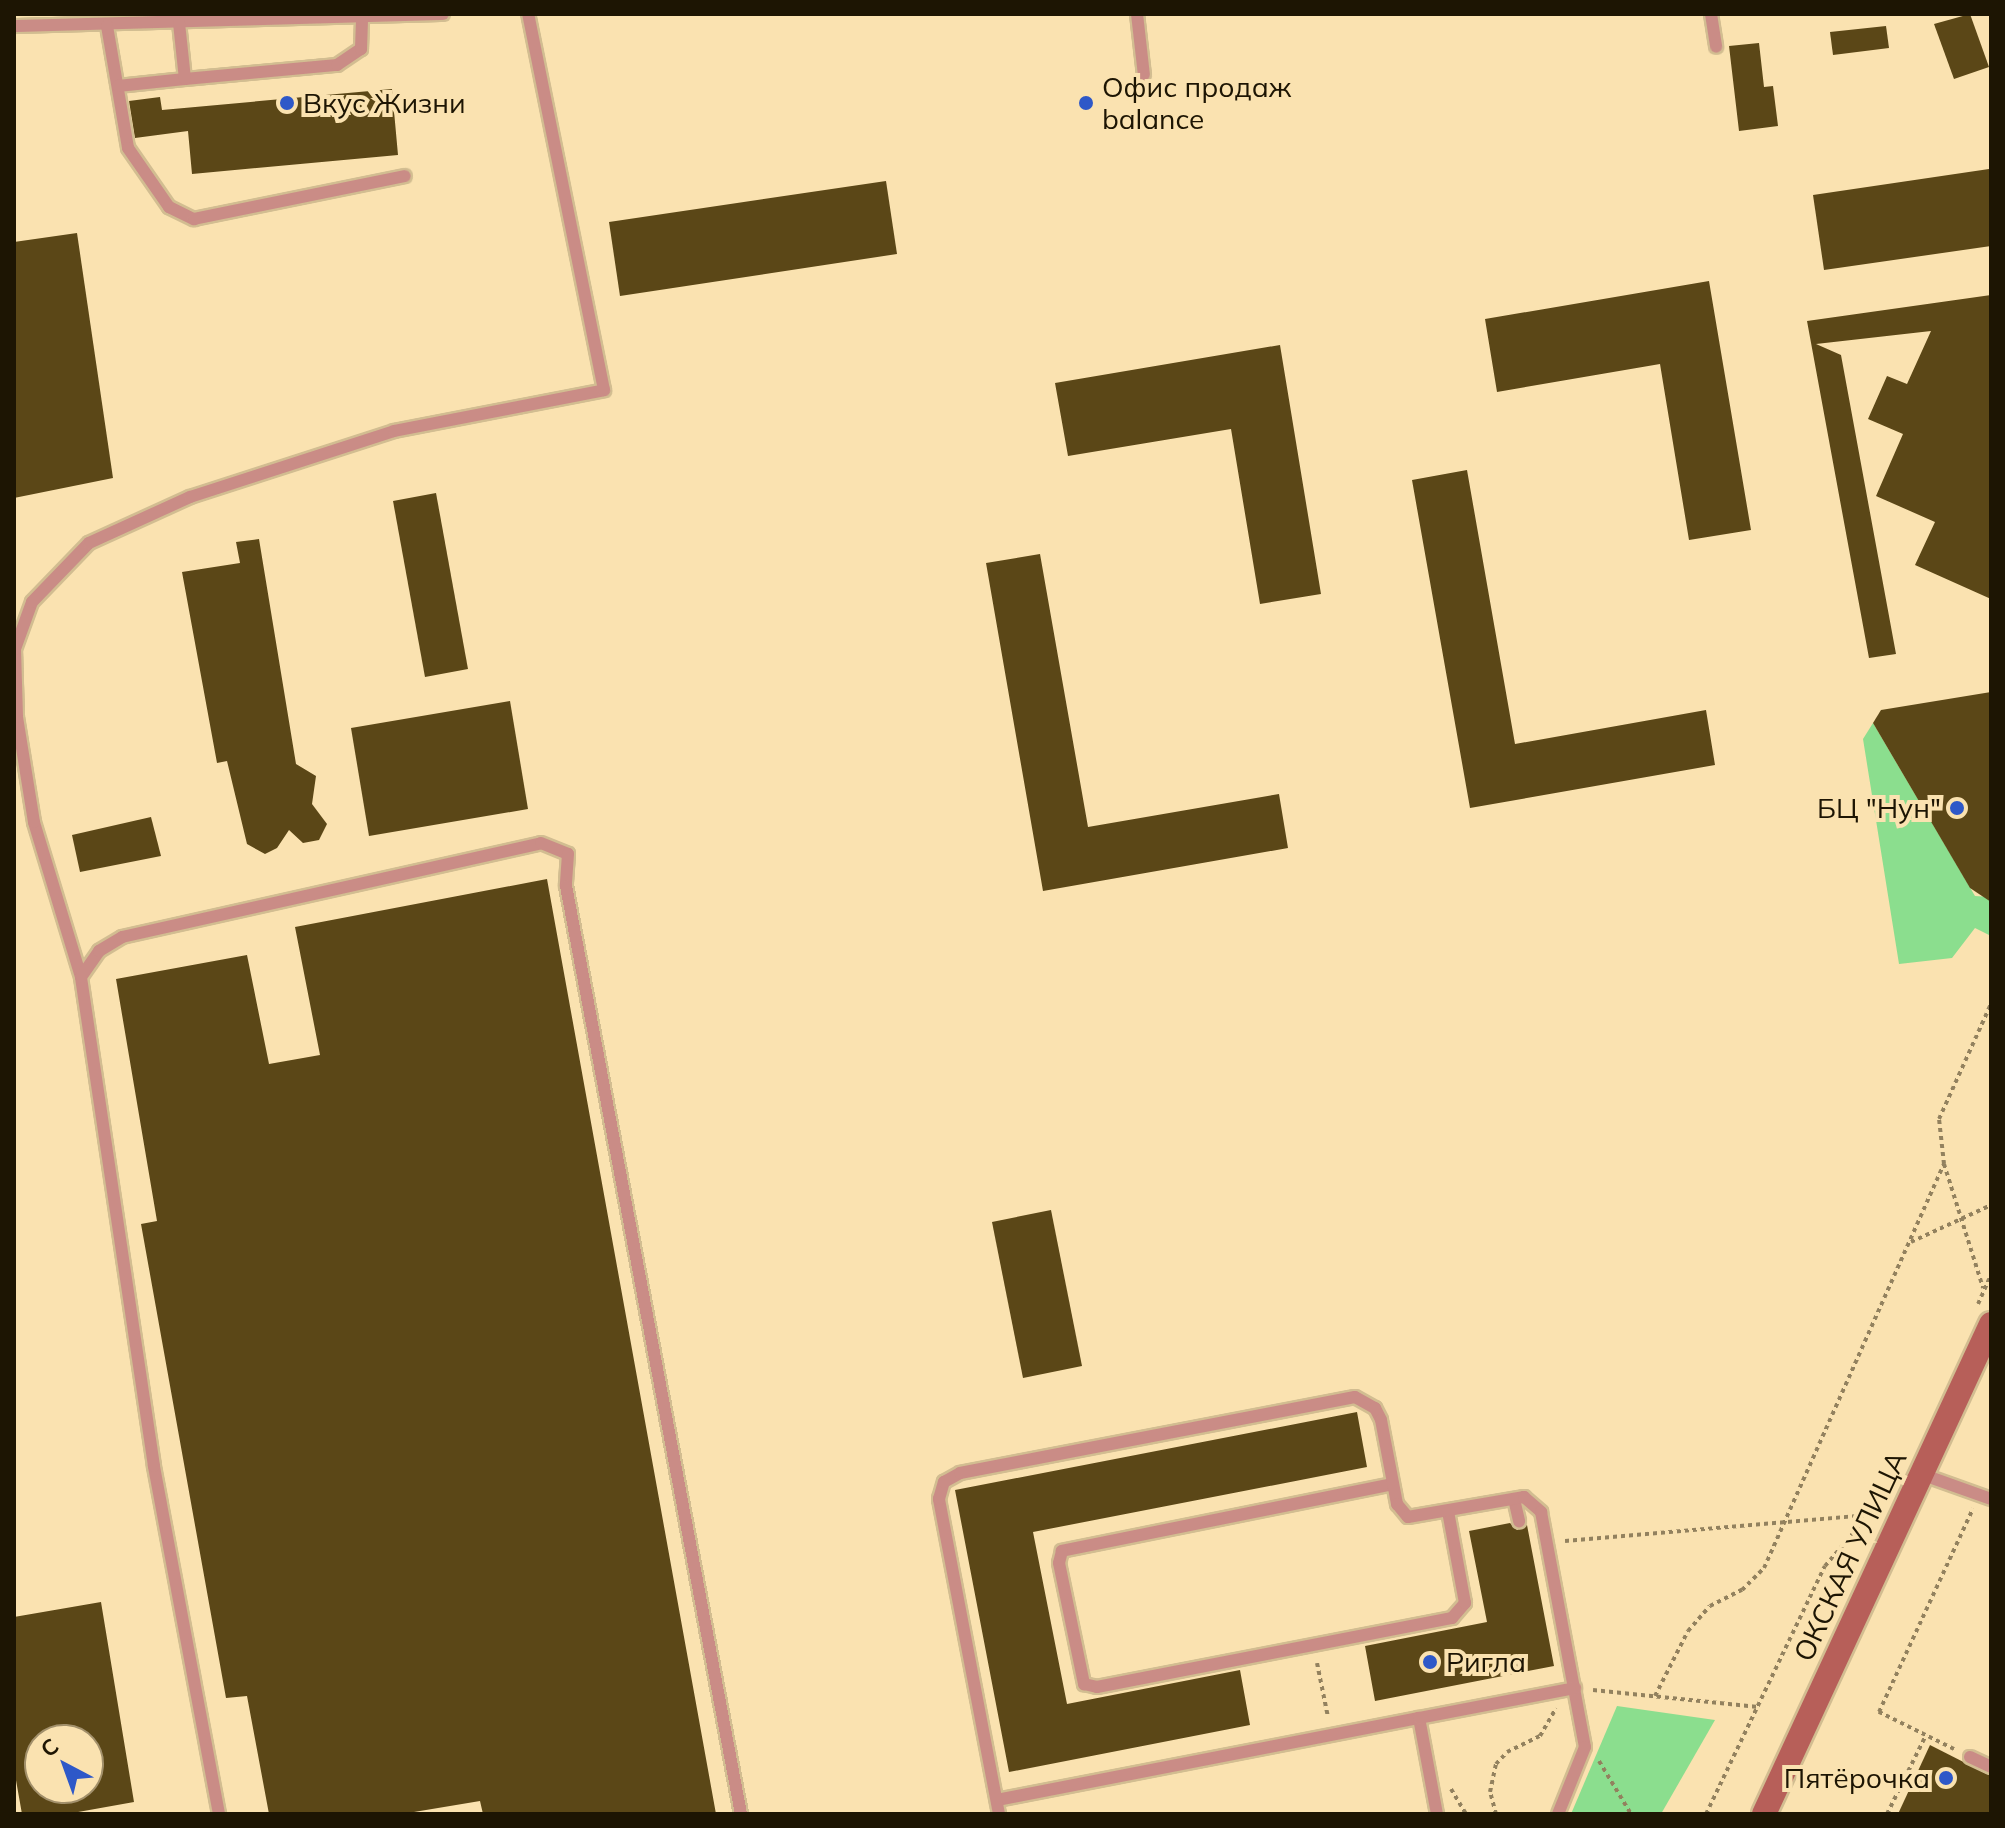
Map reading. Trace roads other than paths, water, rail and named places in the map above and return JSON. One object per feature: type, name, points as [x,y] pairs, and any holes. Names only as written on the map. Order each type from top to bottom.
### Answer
[{"type":"main road","name":"ОКСКАЯ УЛИЦА","points":[[1764,1814],[1921,1474],[1981,1322]]},
{"type":"lane","points":[[14,26],[107,26],[443,14]]},
{"type":"lane","points":[[219,1814],[154,1466],[81,977],[34,822],[17,717],[15,649],[32,602],[89,543],[190,497],[394,431],[604,390],[528,14]]},
{"type":"lane","points":[[1137,14],[1144,75]]},
{"type":"lane","points":[[1711,14],[1716,47]]},
{"type":"lane","points":[[118,86],[337,65],[361,49],[362,17]]},
{"type":"lane","points":[[179,23],[185,79]]},
{"type":"lane","points":[[107,26],[128,148],[169,207],[194,219],[405,176]]},
{"type":"lane","points":[[81,977],[99,951],[122,937],[541,843],[568,854],[566,886],[741,1814]]},
{"type":"lane","points":[[999,1814],[939,1499],[951,1476],[1355,1397],[1375,1408],[1381,1420],[1397,1504],[1408,1517],[1524,1497],[1537,1505],[1547,1542],[1570,1689],[1584,1738],[1581,1765],[1558,1814]]},
{"type":"lane","points":[[1921,1474],[1985,1497]]},
{"type":"lane","points":[[1393,1484],[1062,1551],[1059,1563],[1084,1684],[1097,1687],[1452,1618],[1465,1603],[1448,1511]]},
{"type":"lane","points":[[1514,1499],[1519,1521]]},
{"type":"lane","points":[[997,1800],[1570,1689]]},
{"type":"lane","points":[[1419,1718],[1437,1814]]},
{"type":"lane","points":[[1970,1757],[1991,1767]]},
{"type":"place","name":"Вкус Жизни","points":[[287,103]]},
{"type":"place","name":"Офис продаж balance","points":[[1086,103]]},
{"type":"place","name":"БЦ \"Нун\"","points":[[1957,808]]},
{"type":"place","name":"Ригла","points":[[1430,1662]]},
{"type":"place","name":"Пятёрочка","points":[[1946,1778]]}]
